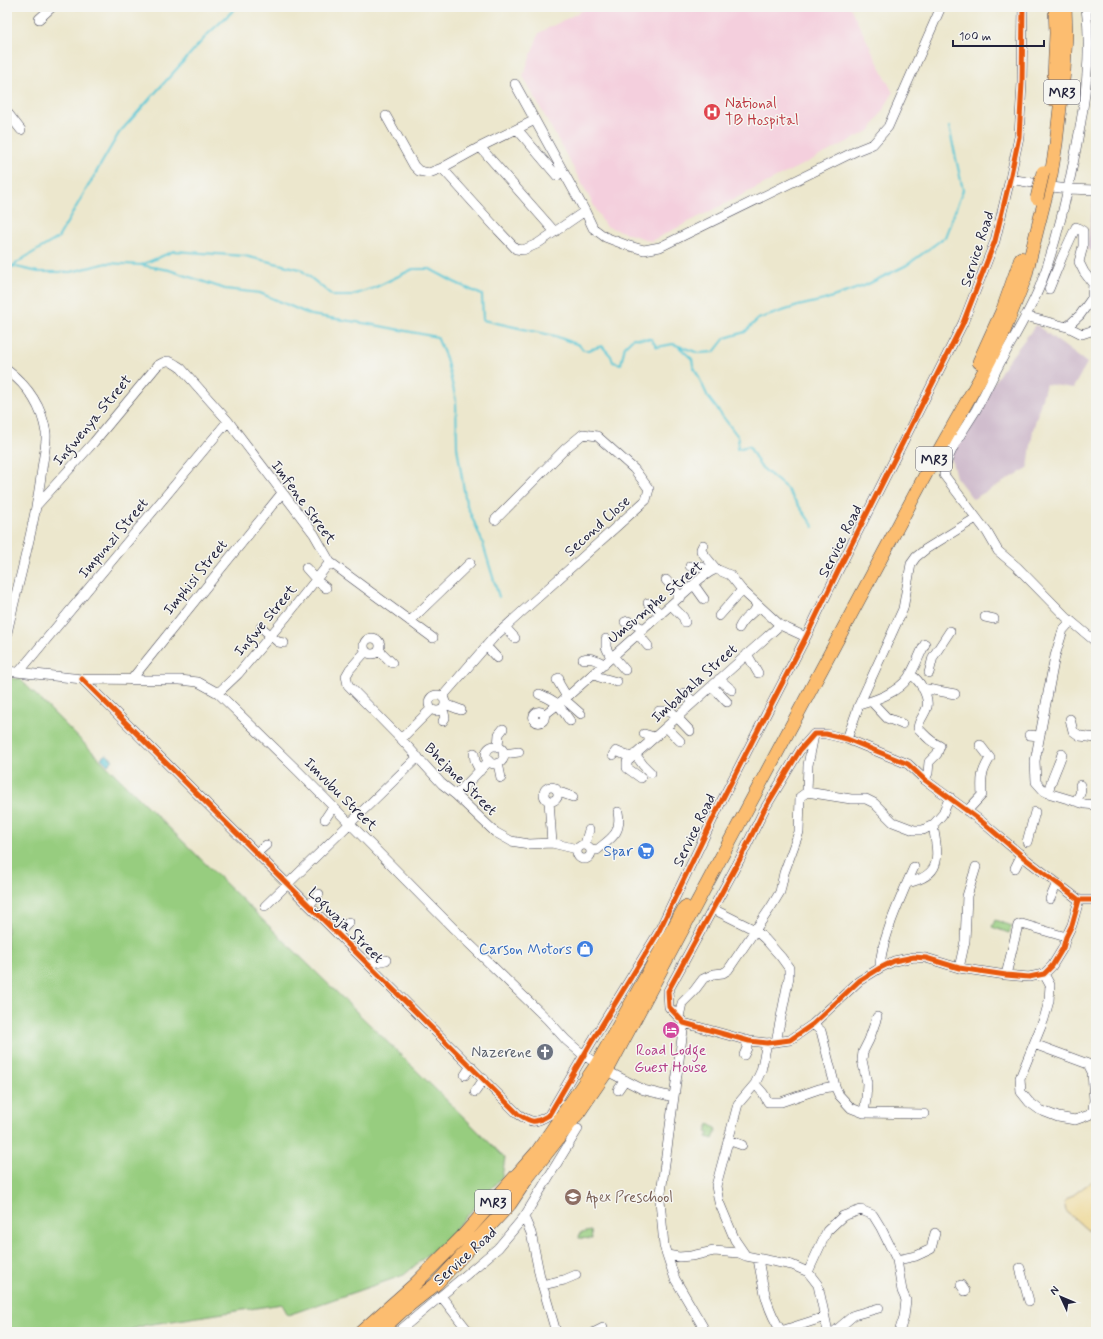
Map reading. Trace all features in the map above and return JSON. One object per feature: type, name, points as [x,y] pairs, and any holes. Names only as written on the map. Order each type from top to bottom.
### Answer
[{"type":"highway","name":"MR3","points":[[602,1068],[685,907],[904,497],[980,360],[1003,309],[1019,266],[1043,172],[1053,104],[1056,33],[1055,7]]},
{"type":"highway","name":"MR3","points":[[368,1330],[462,1237],[537,1152],[602,1068],[983,373],[1002,336],[1025,278],[1051,176],[1064,71],[1066,34],[1065,7]]},
{"type":"street","points":[[39,19],[52,7]]},
{"type":"street","points":[[515,84],[585,210],[593,228],[605,237],[644,250],[660,247],[851,153],[873,144],[888,127],[941,7]]},
{"type":"street","name":"Service Road","points":[[585,1055],[658,933],[730,784],[964,324],[995,241],[1019,137],[1022,83],[1023,7]]},
{"type":"street","points":[[1086,7],[1088,20],[1088,46],[1084,99],[1068,189],[1054,245],[1039,287],[977,408],[945,464],[944,475],[987,532],[998,551],[1017,567],[1071,621],[1096,642]]},
{"type":"street","points":[[7,112],[21,130]]},
{"type":"street","points":[[386,116],[414,166],[419,171],[429,174],[535,120]]},
{"type":"street","points":[[517,129],[557,176]]},
{"type":"street","points":[[480,147],[555,232]]},
{"type":"street","points":[[442,168],[516,249],[523,250],[537,244],[585,210]]},
{"type":"street","points":[[1010,179],[1068,189],[1096,190]]},
{"type":"street","points":[[1049,289],[1076,227],[1083,232],[1083,246],[1079,262],[1093,284],[1092,298],[1080,315],[1068,327]]},
{"type":"street","points":[[1025,316],[1068,327],[1082,334],[1091,331],[1096,332]]},
{"type":"street","name":"Ingwenya Street","points":[[37,505],[94,442],[157,366],[166,360],[172,361]]},
{"type":"street","name":"Imfene Street","points":[[172,361],[181,368],[228,421],[314,534],[330,562],[433,638]]},
{"type":"street","points":[[7,370],[19,379],[32,394],[39,409],[46,434],[37,505],[7,633]]},
{"type":"street","name":"Impunzi Street","points":[[19,672],[228,421]]},
{"type":"street","name":"Second Close","points":[[443,704],[486,646],[505,627],[646,500],[649,489],[634,470],[597,436],[582,434],[566,448],[495,520]]},
{"type":"street","name":"Imphisi Street","points":[[131,680],[282,493]]},
{"type":"street","points":[[847,739],[859,705],[903,609],[911,564],[916,557],[926,549],[976,518]]},
{"type":"street","points":[[703,545],[701,551],[713,570]]},
{"type":"street","name":"Ingwe Street","points":[[218,693],[238,674],[330,562]]},
{"type":"street","points":[[410,621],[470,563]]},
{"type":"street","points":[[690,566],[700,566],[713,570]]},
{"type":"street","points":[[306,568],[326,588]]},
{"type":"street","name":"Umsumphe Street","points":[[544,715],[713,570],[730,576],[756,604],[780,625],[806,637]]},
{"type":"street","points":[[666,580],[681,597]]},
{"type":"street","points":[[694,585],[704,599]]},
{"type":"street","points":[[719,616],[742,590]]},
{"type":"street","points":[[648,603],[661,614]]},
{"type":"street","points":[[739,628],[747,615],[757,608],[756,604]]},
{"type":"street","points":[[671,605],[683,616],[685,622]]},
{"type":"street","points":[[985,617],[994,619]]},
{"type":"street","points":[[625,622],[628,621],[641,632],[648,646]]},
{"type":"street","points":[[1071,621],[1063,630],[1054,656],[1035,761],[1036,782],[1044,791],[1085,804],[1096,804]]},
{"type":"street","name":"Imbabala Street","points":[[632,758],[676,716],[780,625]]},
{"type":"street","points":[[261,627],[278,642],[284,643]]},
{"type":"street","points":[[505,627],[515,638]]},
{"type":"street","points":[[912,675],[933,673],[933,658],[950,631]]},
{"type":"street","points":[[606,638],[606,647],[612,657],[625,670]]},
{"type":"street","points":[[370,639],[375,639],[379,642],[379,651],[371,654],[366,651],[365,644],[370,639]]},
{"type":"street","points":[[859,705],[897,689],[912,675],[924,644]]},
{"type":"street","points":[[486,646],[497,658]]},
{"type":"street","name":"Bhejane Street","points":[[366,651],[350,669],[346,676],[348,686],[401,739],[442,784],[456,795],[495,832],[511,841],[529,844],[552,843],[584,847]]},
{"type":"street","points":[[379,651],[393,660]]},
{"type":"street","points":[[747,654],[758,673]]},
{"type":"street","points":[[583,659],[587,658],[599,660],[604,664]]},
{"type":"street","name":"Imvubu Street","points":[[7,671],[82,679],[180,680],[198,682],[218,693],[454,929],[547,1019],[566,1040],[602,1068],[644,1090],[673,1097]]},
{"type":"street","points":[[594,673],[600,678],[617,682]]},
{"type":"street","points":[[912,675],[922,688],[927,700],[927,708],[918,722],[918,728],[924,733],[928,740],[940,746],[937,754],[929,762],[928,773],[925,780]]},
{"type":"street","points":[[559,678],[557,680],[570,721]]},
{"type":"street","name":"Logwaja Street","points":[[82,679],[518,1114],[529,1121],[540,1121],[550,1115],[585,1055]]},
{"type":"street","points":[[719,679],[732,690]]},
{"type":"street","points":[[712,686],[727,702]]},
{"type":"street","points":[[922,688],[955,694]]},
{"type":"street","points":[[685,693],[693,702]]},
{"type":"street","points":[[539,694],[548,698],[563,700],[581,714]]},
{"type":"street","points":[[443,704],[436,712],[428,705],[430,698],[437,695],[443,704],[445,718],[443,721]]},
{"type":"street","points":[[871,701],[887,718],[902,724]]},
{"type":"street","points":[[443,704],[461,710]]},
{"type":"street","points":[[401,739],[431,709]]},
{"type":"street","points":[[659,711],[671,711],[690,730]]},
{"type":"street","points":[[1070,719],[1073,731],[1080,736],[1096,738]]},
{"type":"street","points":[[666,727],[680,741]]},
{"type":"street","points":[[503,729],[499,734],[500,751],[502,759],[498,763],[493,764],[488,761],[486,756],[487,750],[492,747],[500,751],[519,752]]},
{"type":"street","points":[[644,734],[654,737]]},
{"type":"street","points":[[807,792],[808,765],[814,734]]},
{"type":"street","points":[[1079,900],[1072,925],[1066,936],[1063,948],[1052,966],[1044,974],[1029,977],[1006,975],[959,968],[926,958],[914,957],[894,961],[859,981],[812,1024],[790,1040],[772,1042],[747,1040],[681,1020],[669,1007],[668,991],[713,909],[764,810],[800,750],[814,734],[826,734],[847,739],[908,764],[925,780],[981,821],[1017,852],[1079,900],[1096,900]]},
{"type":"street","points":[[1029,735],[1039,736]]},
{"type":"street","points":[[966,811],[982,795],[981,780],[983,769],[993,756],[980,745]]},
{"type":"street","points":[[613,755],[616,751],[632,758],[643,765],[651,773]]},
{"type":"street","points":[[474,753],[475,761],[480,771]]},
{"type":"street","points":[[1052,793],[1052,778],[1062,754]]},
{"type":"street","points":[[265,906],[418,757]]},
{"type":"street","points":[[632,758],[627,768],[640,778]]},
{"type":"street","points":[[456,795],[488,761]]},
{"type":"street","points":[[498,763],[501,778]]},
{"type":"street","points":[[1074,801],[1079,797],[1081,790],[1080,785]]},
{"type":"street","points":[[552,843],[549,801],[544,795],[547,789],[550,788],[555,789],[558,794],[562,793],[573,797]]},
{"type":"street","points":[[706,1332],[676,1279],[667,1255],[664,1246],[660,1200],[673,1097],[682,1003],[694,991],[702,979],[728,970],[780,892],[784,873],[799,832],[800,797],[807,792],[851,799],[866,799],[874,803],[893,822],[914,830],[922,830],[933,825],[942,815],[950,797]]},
{"type":"street","points":[[325,819],[333,807]]},
{"type":"street","points":[[589,830],[584,847],[597,850],[616,833],[620,822],[618,812]]},
{"type":"street","points":[[1014,868],[1020,858],[1017,852],[1019,845],[1029,838],[1035,812]]},
{"type":"street","points":[[907,883],[924,878],[931,872],[936,863],[933,825]]},
{"type":"street","points":[[257,853],[266,845]]},
{"type":"street","points":[[880,968],[880,956],[886,937],[914,867]]},
{"type":"street","points":[[959,968],[965,941],[967,896],[976,867]]},
{"type":"street","points":[[1050,899],[1058,883]]},
{"type":"street","points":[[309,905],[319,894]]},
{"type":"street","points":[[713,909],[755,930],[781,957],[789,968],[789,978],[772,1042],[766,1053],[761,1071],[755,1084],[738,1104],[716,1186],[719,1202],[735,1240],[746,1256]]},
{"type":"street","points":[[338,934],[348,922]]},
{"type":"street","points":[[1006,975],[1018,925],[1022,924],[1066,936]]},
{"type":"street","points":[[370,966],[373,963],[386,960]]},
{"type":"street","points":[[1034,1044],[1088,1064],[1092,1072],[1094,1100],[1093,1110],[1089,1115],[1075,1120],[1058,1117],[1040,1110],[1029,1102],[1021,1092],[1020,1078],[1044,1019],[1049,1002],[1050,985],[1044,974]]},
{"type":"street","points":[[864,1113],[867,1083],[862,1060],[863,1052],[870,1040],[876,1017]]},
{"type":"street","points":[[812,1024],[821,1031],[835,1086],[839,1095],[851,1108],[864,1113],[924,1114]]},
{"type":"street","points":[[744,1055],[747,1048],[747,1040]]},
{"type":"street","points":[[465,1074],[471,1066]]},
{"type":"street","points":[[475,1092],[484,1079]]},
{"type":"street","points":[[618,1090],[625,1080]]},
{"type":"street","points":[[755,1084],[760,1096],[768,1102],[781,1102],[819,1089],[835,1086]]},
{"type":"street","name":"Service Road","points":[[398,1332],[498,1248],[524,1217],[578,1129]]},
{"type":"street","points":[[728,1140],[742,1145]]},
{"type":"street","points":[[808,1272],[827,1231],[843,1216],[861,1210],[873,1215],[897,1260],[902,1291],[906,1300],[903,1330]]},
{"type":"street","points":[[524,1217],[531,1232],[542,1285],[556,1332]]},
{"type":"street","points":[[897,1260],[916,1256],[931,1249],[935,1233]]},
{"type":"street","points":[[667,1255],[679,1257],[691,1256],[714,1251],[739,1253],[758,1259],[792,1266],[808,1272],[818,1286],[828,1332]]},
{"type":"street","points":[[758,1259],[769,1309],[782,1331],[825,1317]]},
{"type":"street","points":[[1020,1268],[1029,1301]]},
{"type":"street","points":[[542,1285],[564,1280],[576,1275]]},
{"type":"street","points":[[441,1296],[469,1332]]},
{"type":"street","points":[[834,1332],[854,1315],[879,1308]]},
{"type":"shaded area","name":"National TB Hospital","points":[[589,7],[850,7],[893,93],[871,130],[651,241],[605,226],[523,76],[539,33]]},
{"type":"shaded area","points":[[1094,191],[1096,192],[1096,251],[1087,250]]},
{"type":"shaded area","points":[[1036,325],[1087,363],[1073,388],[1046,384],[1033,430],[1028,468],[973,499],[956,477],[950,454],[977,408],[1008,361]]},
{"type":"green space","points":[[10,678],[20,679],[505,1158],[502,1177],[446,1239],[404,1275],[288,1315],[282,1304],[146,1325],[123,1332],[7,1332],[7,686]]},
{"type":"green space","points":[[995,920],[1012,926],[1009,933],[992,927]]},
{"type":"green space","points":[[709,1124],[717,1129],[713,1139],[707,1137],[709,1133],[706,1132]]},
{"type":"green space","points":[[591,1231],[592,1239],[579,1238],[580,1233]]},
{"type":"sand","points":[[1096,1178],[1096,1235],[1093,1235],[1066,1211],[1064,1202]]},
{"type":"water","points":[[106,754],[113,760],[108,765],[101,758]]},
{"type":"waterway","points":[[7,270],[58,238],[119,133],[209,33],[237,7]]},
{"type":"waterway","points":[[141,265],[174,251],[245,256],[300,269],[333,296],[350,296],[374,288],[413,269],[430,269],[482,295],[483,320],[555,336],[579,345],[583,350],[589,350],[602,346],[611,356],[613,362],[621,364],[625,346],[633,338],[651,339],[657,347],[673,344],[699,353],[714,352],[725,338],[745,332],[758,319],[798,306],[824,300],[864,286],[907,265],[945,237],[963,190],[949,127]]},
{"type":"waterway","points":[[7,267],[12,266],[38,272],[71,272],[107,263],[141,265],[169,270],[225,289],[260,293],[311,315],[437,337],[446,358],[456,400],[457,447],[466,503],[482,541],[499,597]]},
{"type":"waterway","points":[[679,347],[692,359],[693,365],[708,397],[739,438],[737,449],[749,446],[760,466],[786,488],[814,527]]},
{"type":"cycle path","points":[[82,679],[518,1114],[530,1121],[540,1120],[549,1115],[658,933],[723,798],[806,637],[963,323],[995,241],[1019,137],[1022,83],[1023,7]]},
{"type":"cycle path","points":[[1079,900],[1072,925],[1066,937],[1063,948],[1052,966],[1044,974],[1029,977],[1006,975],[959,968],[926,958],[914,957],[894,961],[859,981],[813,1024],[790,1040],[767,1043],[749,1041],[684,1023],[669,1007],[668,991],[740,859],[764,810],[800,750],[814,734],[826,734],[847,739],[908,764],[925,780],[981,821],[1027,860],[1079,900],[1096,900]]},
{"type":"place","name":"National TB Hospital","points":[[712,112]]},
{"type":"place","name":"Spar","points":[[646,851]]},
{"type":"place","name":"Carson Motors","points":[[585,949]]},
{"type":"place","name":"Road Lodge Guest House","points":[[671,1030]]},
{"type":"place","name":"Nazerene","points":[[545,1052]]},
{"type":"place","name":"Apex Preschool","points":[[573,1197]]}]
